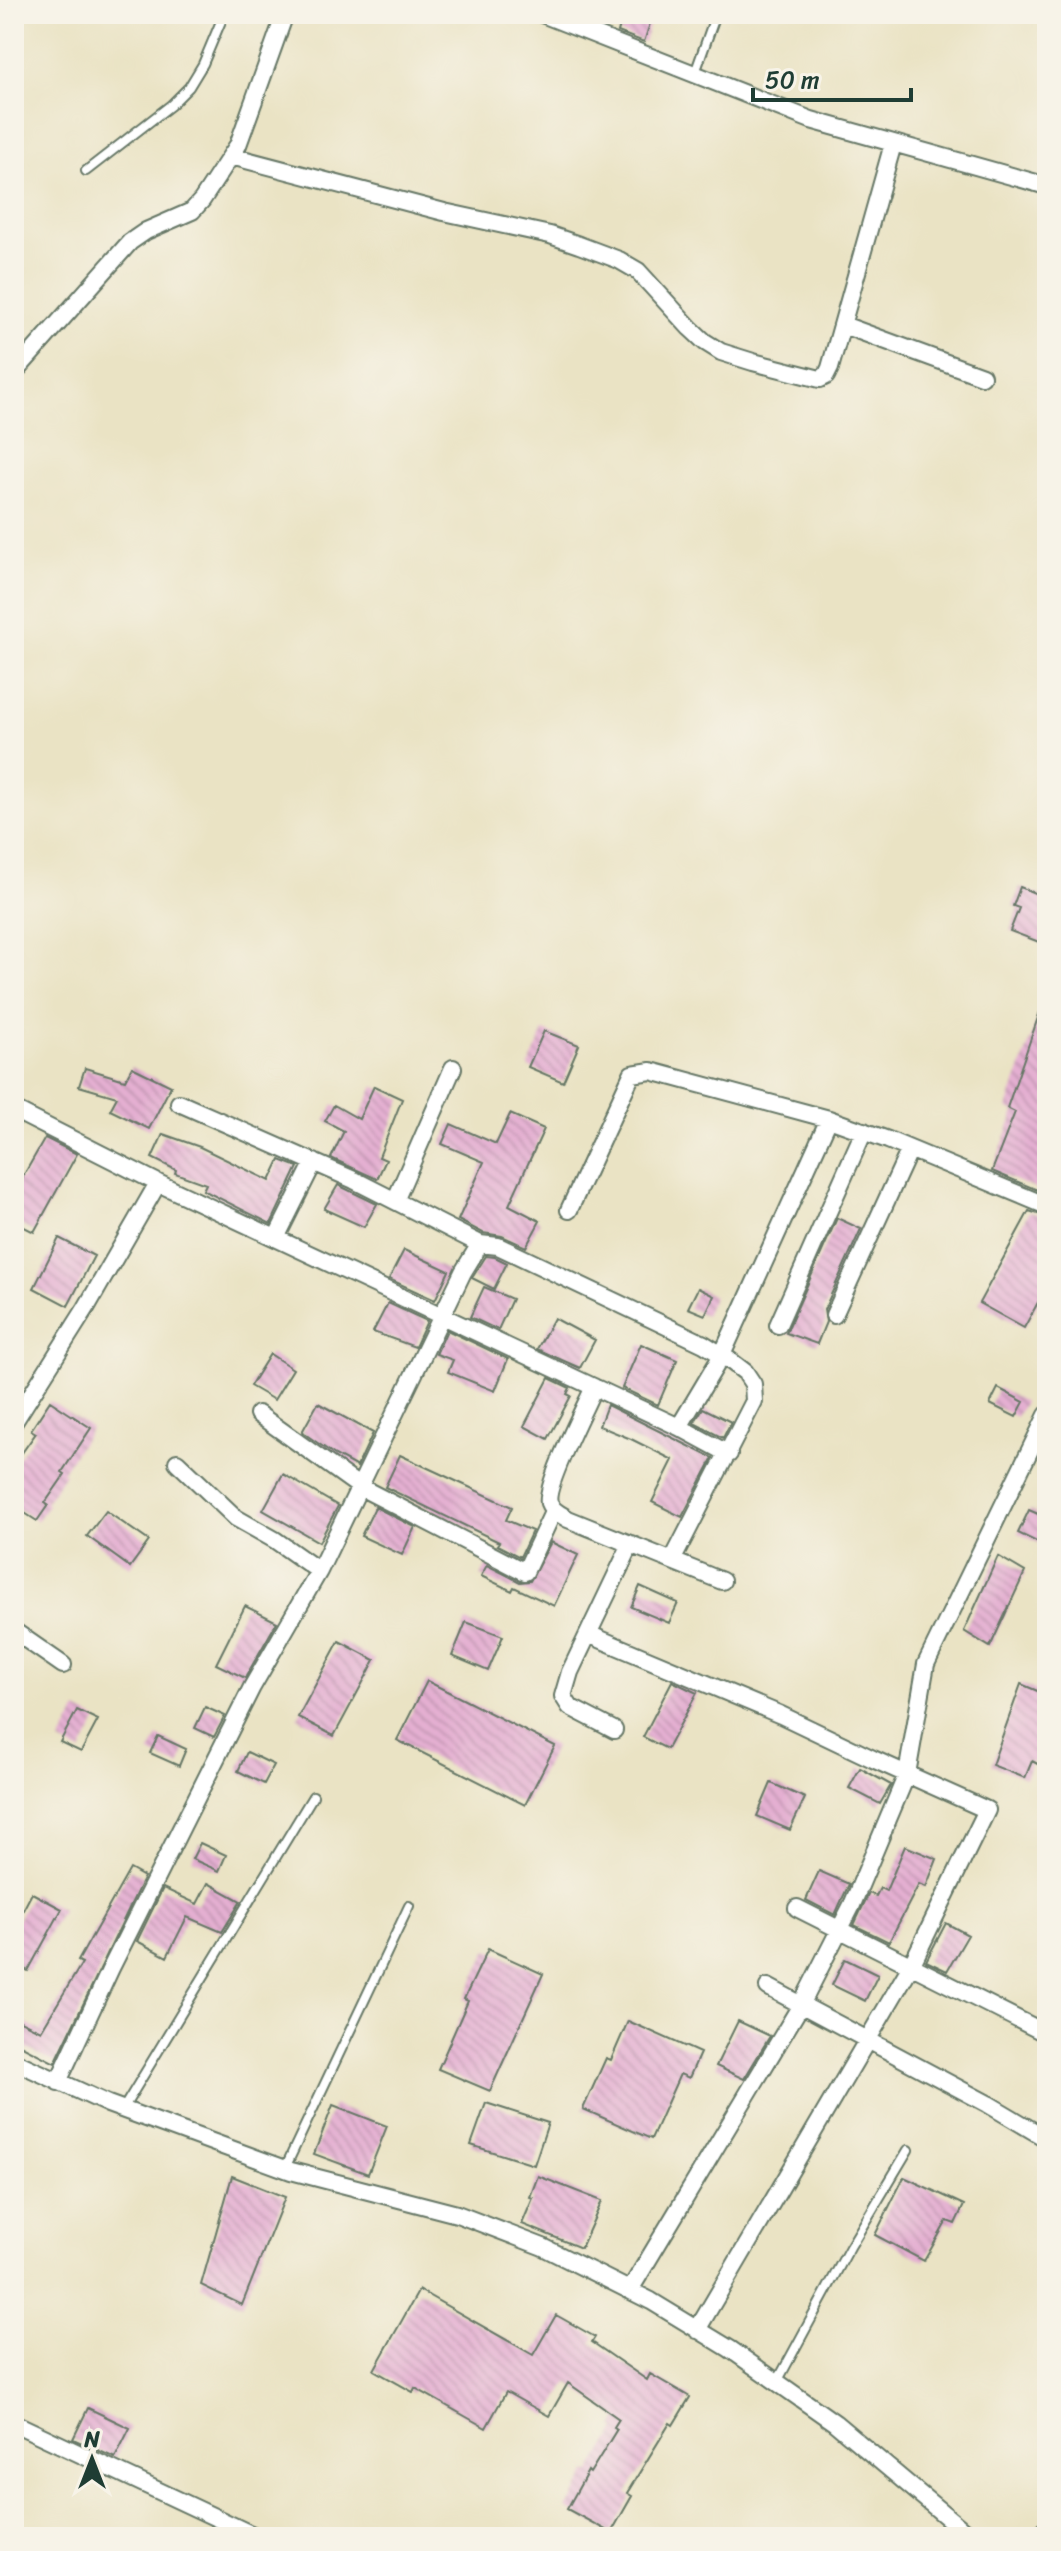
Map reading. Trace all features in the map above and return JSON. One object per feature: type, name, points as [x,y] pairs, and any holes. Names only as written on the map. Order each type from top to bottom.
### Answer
[{"type":"street","points":[[14,373],[130,242],[146,231],[192,211],[238,145],[285,14]]},
{"type":"street","points":[[542,14],[811,120],[1047,186]]},
{"type":"street","points":[[231,156],[444,212],[550,235],[619,260],[638,271],[671,309],[705,342],[721,352],[813,379],[826,376],[830,368],[893,144]]},
{"type":"street","points":[[843,325],[982,376]]},
{"type":"street","points":[[395,1201],[453,1068]]},
{"type":"street","points":[[569,1210],[632,1074],[651,1071],[829,1119],[1047,1206]]},
{"type":"street","points":[[179,1103],[314,1162],[480,1244],[498,1246],[722,1355],[745,1372],[753,1384],[754,1401],[672,1561]]},
{"type":"street","points":[[14,1110],[158,1183],[679,1427],[729,1454]]},
{"type":"street","points":[[679,1427],[722,1355],[829,1119]]},
{"type":"street","points":[[778,1325],[864,1131]]},
{"type":"street","points":[[834,1315],[910,1149]]},
{"type":"street","points":[[276,1238],[314,1162]]},
{"type":"street","points":[[14,1422],[86,1308],[158,1183]]},
{"type":"street","points":[[58,2082],[111,1968],[252,1687],[319,1571],[463,1272],[480,1244]]},
{"type":"street","points":[[594,1387],[551,1483],[549,1502],[554,1510],[568,1519],[722,1581]]},
{"type":"street","points":[[258,1414],[360,1487],[525,1572],[554,1510]]},
{"type":"street","points":[[630,2290],[801,2005],[841,1929],[907,1774],[926,1664],[1047,1415]]},
{"type":"street","points":[[177,1462],[236,1518],[275,1540],[319,1571]]},
{"type":"street","points":[[614,1730],[570,1707],[563,1696],[570,1672],[631,1544]]},
{"type":"street","points":[[14,1631],[63,1665]]},
{"type":"street","points":[[588,1634],[781,1715],[987,1810],[912,1964],[697,2330]]},
{"type":"street","points":[[797,1908],[1047,2034]]},
{"type":"street","points":[[768,1987],[988,2104],[1047,2139]]},
{"type":"street","points":[[14,2061],[123,2110],[285,2168],[457,2214],[543,2247],[630,2290],[697,2330],[835,2423],[971,2537]]},
{"type":"street","points":[[14,2423],[257,2537]]},
{"type":"lane","points":[[86,171],[171,105],[189,87],[203,64],[224,14]]},
{"type":"lane","points":[[695,73],[716,14]]},
{"type":"lane","points":[[123,2110],[313,1796]]},
{"type":"lane","points":[[285,2168],[409,1906]]},
{"type":"lane","points":[[777,2382],[850,2247],[908,2150]]},
{"type":"building","points":[[623,14],[653,14],[644,42],[618,32]]},
{"type":"building","points":[[1020,887],[1047,898],[1047,945],[1010,931],[1019,908],[1013,906]]},
{"type":"building","points":[[1044,1000],[1047,1001],[1047,1194],[992,1171],[1015,1112],[1007,1108]]},
{"type":"building","points":[[544,1031],[579,1045],[563,1082],[528,1067]]},
{"type":"building","points":[[132,1067],[171,1086],[149,1129],[110,1110],[117,1097],[79,1086],[85,1068],[125,1080]]},
{"type":"building","points":[[374,1086],[402,1099],[379,1157],[386,1160],[377,1179],[331,1158],[344,1131],[325,1121],[334,1105],[359,1119]]},
{"type":"building","points":[[510,1114],[544,1129],[509,1205],[540,1221],[526,1247],[502,1236],[483,1233],[458,1220],[484,1162],[442,1144],[451,1124],[496,1144]]},
{"type":"building","points":[[163,1134],[200,1147],[270,1181],[280,1160],[298,1167],[271,1224],[203,1190],[206,1184],[175,1173],[176,1170],[152,1158]]},
{"type":"building","points":[[45,1138],[77,1154],[34,1232],[14,1222],[14,1177],[21,1180]]},
{"type":"building","points":[[338,1185],[377,1204],[364,1227],[324,1209]]},
{"type":"building","points":[[1029,1211],[1047,1217],[1047,1286],[1024,1328],[979,1303]]},
{"type":"building","points":[[837,1218],[861,1229],[824,1310],[826,1322],[817,1344],[786,1333]]},
{"type":"building","points":[[59,1238],[94,1256],[68,1306],[34,1288]]},
{"type":"building","points":[[404,1250],[449,1271],[435,1300],[389,1279]]},
{"type":"building","points":[[486,1256],[507,1263],[494,1289],[472,1278]]},
{"type":"building","points":[[484,1287],[512,1299],[498,1330],[470,1317]]},
{"type":"building","points":[[698,1288],[714,1296],[705,1315],[688,1308]]},
{"type":"building","points":[[388,1303],[427,1321],[415,1347],[373,1332]]},
{"type":"building","points":[[554,1318],[595,1340],[580,1368],[537,1349]]},
{"type":"building","points":[[447,1330],[508,1359],[495,1391],[448,1372],[453,1360],[436,1354]]},
{"type":"building","points":[[641,1344],[677,1360],[658,1405],[622,1388]]},
{"type":"building","points":[[270,1354],[293,1369],[274,1400],[250,1386]]},
{"type":"building","points":[[549,1378],[570,1388],[567,1394],[571,1396],[548,1439],[524,1426]]},
{"type":"building","points":[[998,1388],[1024,1402],[1016,1417],[990,1404]]},
{"type":"building","points":[[50,1401],[91,1428],[62,1472],[65,1474],[37,1521],[14,1506],[14,1464],[36,1433],[31,1430]]},
{"type":"building","points":[[318,1403],[373,1433],[357,1467],[302,1432]]},
{"type":"building","points":[[607,1405],[713,1458],[682,1517],[652,1502],[673,1460],[599,1426]]},
{"type":"building","points":[[703,1408],[731,1422],[723,1438],[694,1423]]},
{"type":"building","points":[[400,1455],[512,1507],[506,1520],[532,1531],[520,1557],[497,1545],[499,1542],[385,1487]]},
{"type":"building","points":[[283,1474],[338,1506],[319,1542],[263,1510]]},
{"type":"building","points":[[375,1507],[415,1527],[402,1555],[361,1536]]},
{"type":"building","points":[[1029,1510],[1047,1518],[1047,1547],[1018,1533]]},
{"type":"building","points":[[106,1511],[149,1541],[130,1567],[87,1536]]},
{"type":"building","points":[[551,1542],[578,1555],[554,1606],[481,1576],[487,1565],[520,1582],[530,1581]]},
{"type":"building","points":[[998,1556],[1025,1572],[990,1647],[964,1631]]},
{"type":"building","points":[[640,1586],[678,1603],[669,1623],[631,1607]]},
{"type":"building","points":[[245,1606],[277,1622],[245,1678],[216,1664]]},
{"type":"building","points":[[466,1622],[503,1636],[488,1671],[452,1656]]},
{"type":"building","points":[[339,1641],[375,1660],[334,1736],[298,1717]]},
{"type":"building","points":[[427,1681],[555,1746],[525,1805],[397,1740]]},
{"type":"building","points":[[672,1681],[697,1693],[667,1749],[643,1737]]},
{"type":"building","points":[[1021,1684],[1047,1695],[1047,1769],[1032,1761],[1025,1778],[992,1765]]},
{"type":"building","points":[[205,1707],[225,1716],[214,1737],[195,1728]]},
{"type":"building","points":[[77,1710],[98,1720],[81,1752],[60,1742]]},
{"type":"building","points":[[158,1736],[186,1749],[179,1766],[150,1753]]},
{"type":"building","points":[[247,1752],[274,1765],[264,1784],[238,1771]]},
{"type":"building","points":[[860,1768],[891,1785],[880,1804],[849,1788]]},
{"type":"building","points":[[771,1783],[805,1798],[790,1830],[757,1816]]},
{"type":"building","points":[[200,1843],[226,1855],[219,1871],[192,1859]]},
{"type":"building","points":[[905,1846],[937,1859],[926,1887],[919,1884],[889,1942],[854,1925],[869,1893],[876,1896],[880,1888],[886,1891]]},
{"type":"building","points":[[130,1869],[144,1877],[55,2063],[14,2042],[14,2018],[41,2031],[82,1963],[78,1961]]},
{"type":"building","points":[[819,1871],[849,1884],[835,1915],[806,1900]]},
{"type":"building","points":[[208,1883],[241,1901],[222,1932],[187,1917],[167,1957],[137,1941],[163,1888],[197,1904]]},
{"type":"building","points":[[32,1893],[62,1909],[28,1971],[14,1963],[14,1927]]},
{"type":"building","points":[[946,1923],[968,1935],[947,1971],[926,1961]]},
{"type":"building","points":[[488,1949],[543,1974],[490,2091],[438,2069],[468,2001],[464,1999]]},
{"type":"building","points":[[845,1959],[878,1975],[865,2001],[832,1985]]},
{"type":"building","points":[[628,2021],[700,2053],[689,2078],[680,2074],[651,2139],[583,2109],[606,2058],[611,2060]]},
{"type":"building","points":[[738,2021],[770,2036],[744,2079],[716,2066]]},
{"type":"building","points":[[486,2103],[548,2123],[534,2165],[471,2145]]},
{"type":"building","points":[[333,2105],[387,2126],[368,2174],[314,2154]]},
{"type":"building","points":[[232,2176],[285,2197],[242,2305],[201,2285]]},
{"type":"building","points":[[538,2176],[602,2201],[581,2248],[522,2224]]},
{"type":"building","points":[[904,2177],[964,2205],[955,2224],[947,2221],[924,2261],[875,2235]]},
{"type":"building","points":[[419,2290],[533,2355],[556,2315],[595,2337],[592,2342],[647,2380],[650,2374],[690,2397],[673,2425],[670,2423],[627,2493],[632,2496],[611,2533],[567,2509],[617,2429],[614,2427],[619,2419],[568,2383],[549,2416],[506,2392],[486,2428],[415,2388],[413,2392],[374,2370]]},
{"type":"building","points":[[88,2408],[130,2428],[115,2458],[73,2439]]}]
